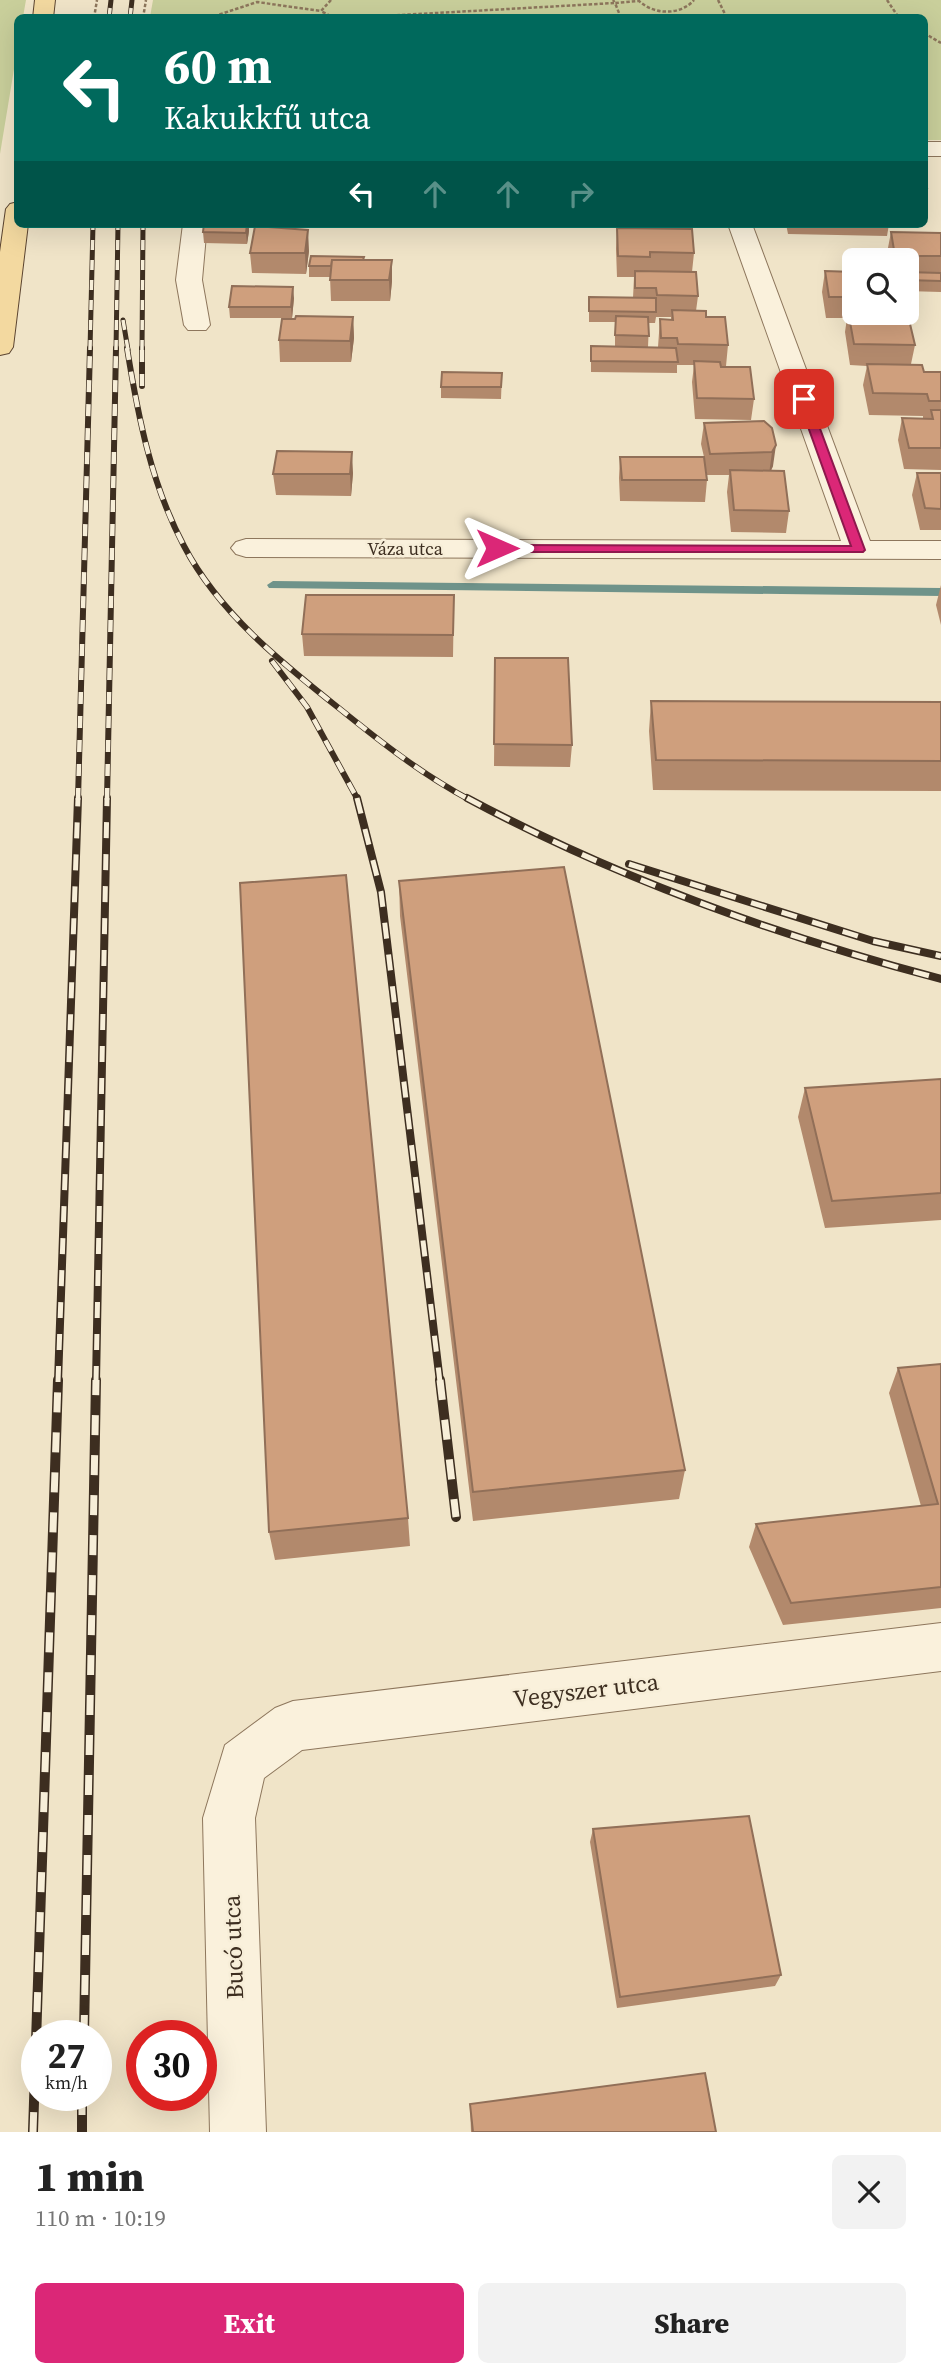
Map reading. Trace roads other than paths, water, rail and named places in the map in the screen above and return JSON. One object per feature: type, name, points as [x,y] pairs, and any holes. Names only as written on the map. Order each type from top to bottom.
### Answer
[{"type":"main road","points":[[0,347],[16,228]]},
{"type":"street","points":[[195,228],[189,280],[197,325]]},
{"type":"street","points":[[741,228],[859,550]]},
{"type":"street","name":"Váza utca","points":[[246,548],[941,550]]},
{"type":"street","name":"Vegyszer utca","points":[[243,1763],[293,1726],[941,1647]]},
{"type":"street","name":"Bucó utca","points":[[237,2132],[229,1818],[243,1763]]},
{"type":"waterway","points":[[273,585],[941,592]]},
{"type":"railway","points":[[109,14],[111,0]]},
{"type":"railway","points":[[130,14],[132,0]]},
{"type":"railway","points":[[90,350],[93,228]]},
{"type":"railway","points":[[116,350],[118,228]]},
{"type":"railway","points":[[142,350],[143,228]]},
{"type":"railway","points":[[123,320],[128,350]]},
{"type":"railway","points":[[78,800],[90,348]]},
{"type":"railway","points":[[107,800],[116,348]]},
{"type":"railway","points":[[127,348],[141,424],[154,474],[184,546],[215,593],[253,635],[318,692],[403,758],[470,800]]},
{"type":"railway","points":[[142,350],[142,386]]},
{"type":"railway","points":[[272,661],[307,707],[357,798]]},
{"type":"railway","points":[[58,1382],[78,798]]},
{"type":"railway","points":[[96,1382],[107,798]]},
{"type":"railway","points":[[357,798],[381,892],[440,1382]]},
{"type":"railway","points":[[467,798],[581,854],[699,902],[819,944],[941,979]]},
{"type":"railway","points":[[629,864],[873,941],[941,956]]},
{"type":"railway","points":[[33,2132],[58,1380]]},
{"type":"railway","points":[[84,2020],[96,1380]]},
{"type":"railway","points":[[440,1380],[456,1517]]},
{"type":"railway","points":[[82,2111],[82,2132]]}]
